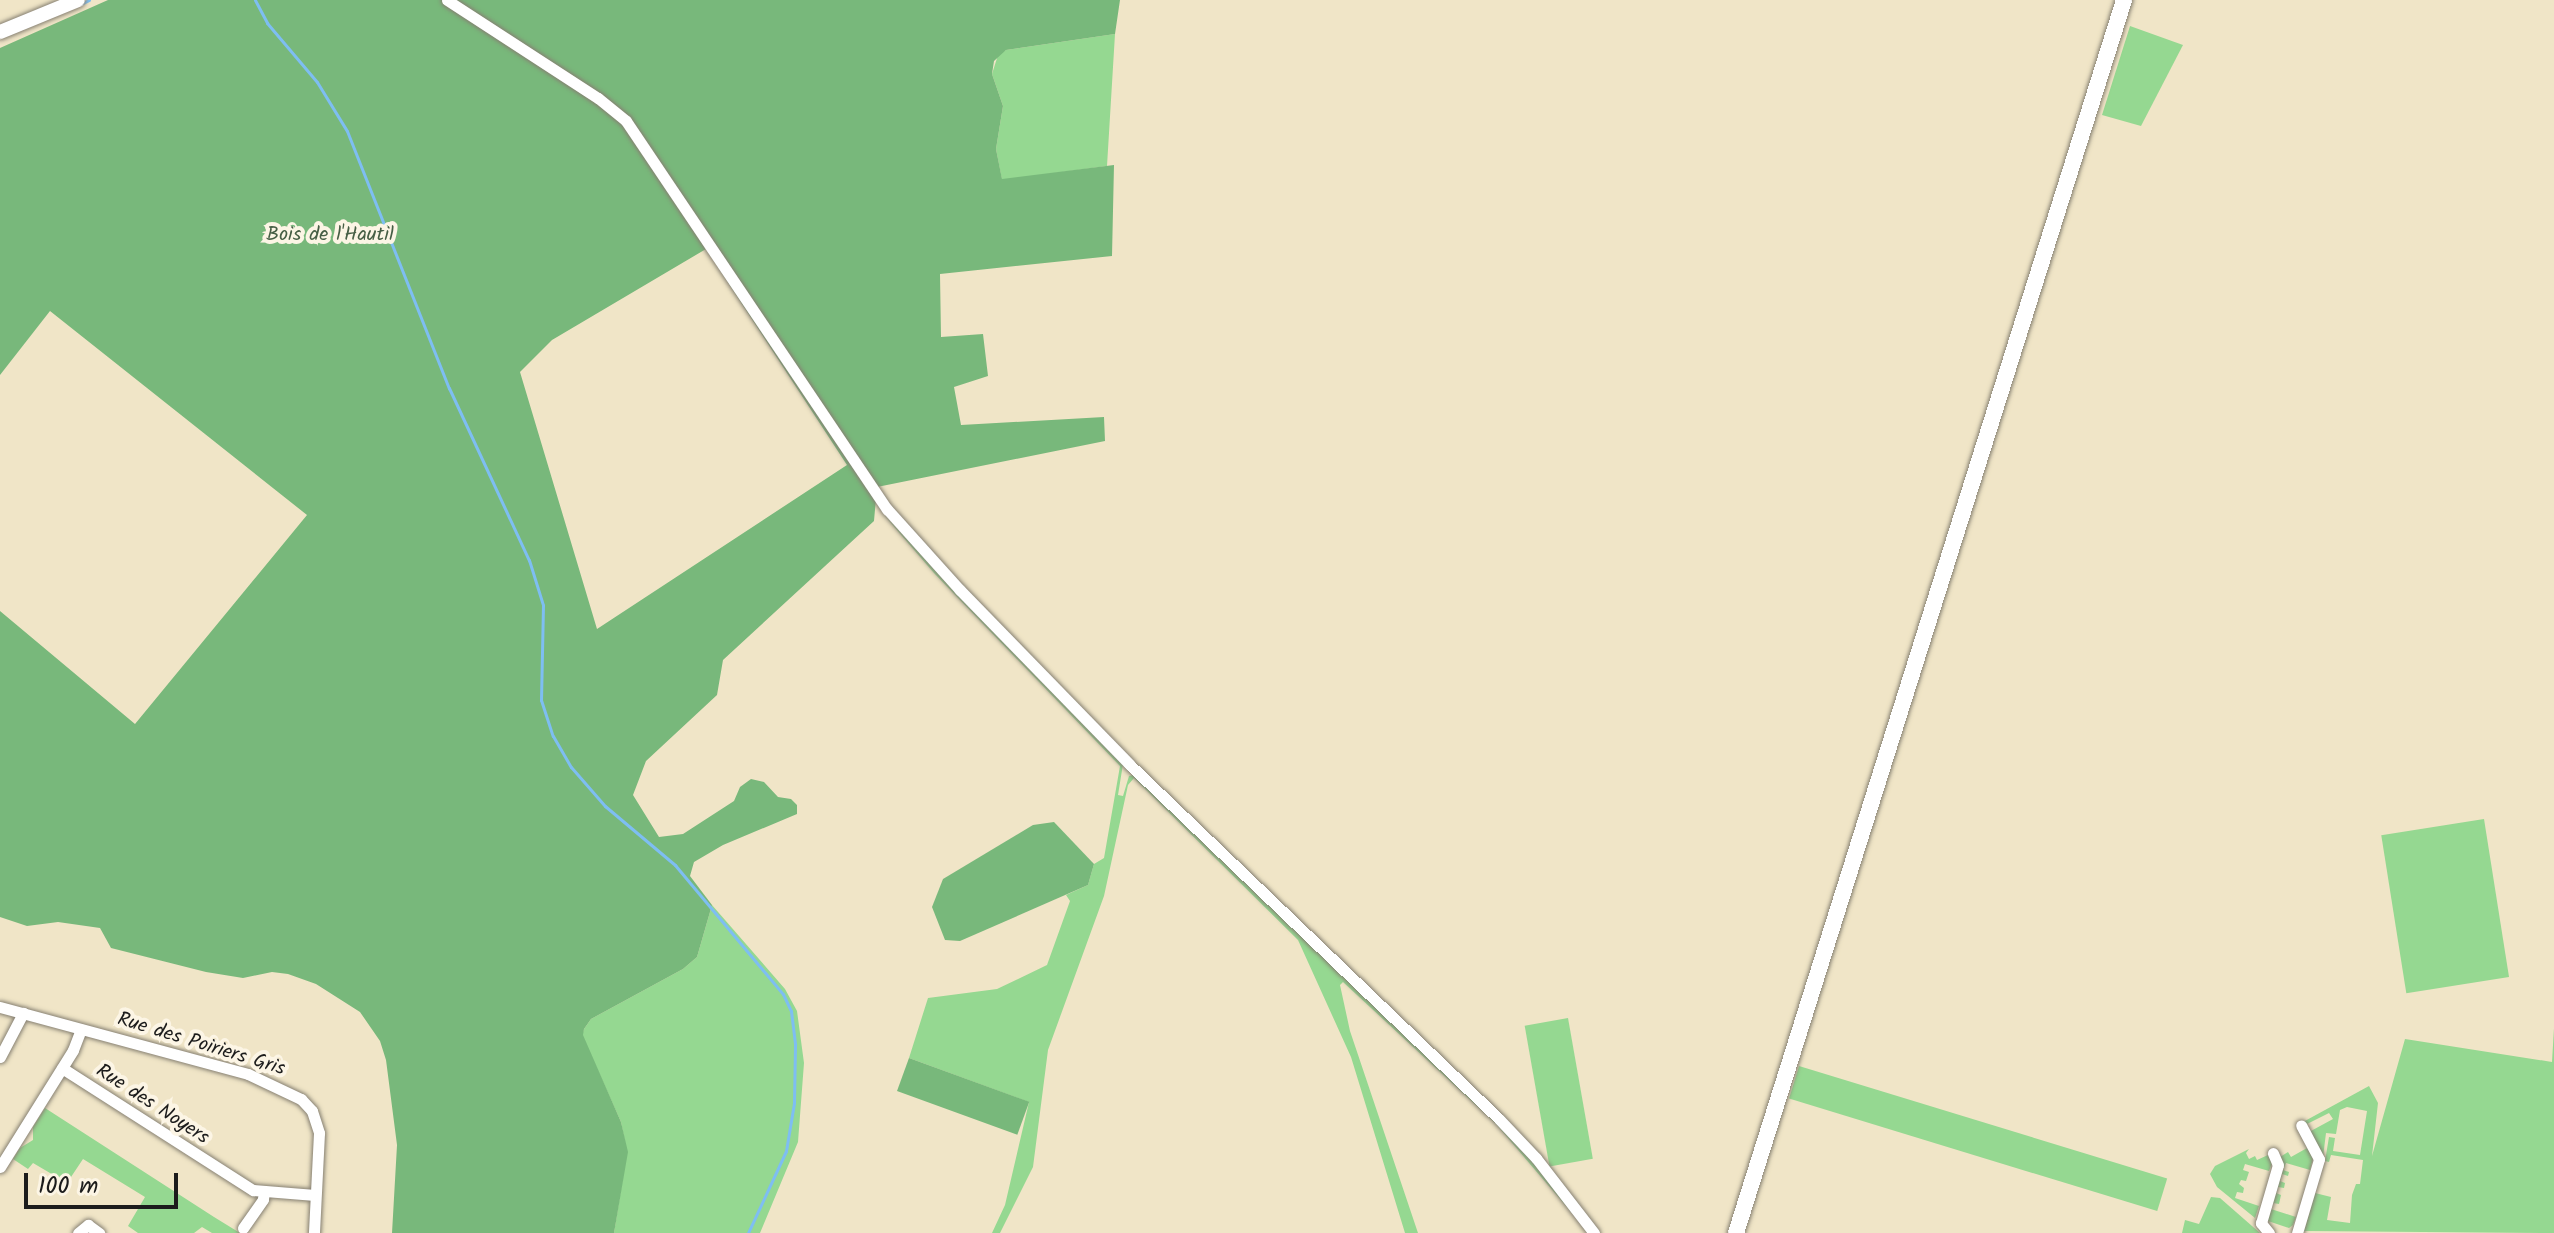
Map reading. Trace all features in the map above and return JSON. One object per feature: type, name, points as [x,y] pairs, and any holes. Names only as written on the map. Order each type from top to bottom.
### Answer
[{"type":"main road","points":[[1736,1233],[2124,0]]},
{"type":"street","points":[[0,32],[78,0]]},
{"type":"street","points":[[447,0],[598,98],[626,121],[887,509],[960,590],[1140,775],[1499,1119],[1536,1158],[1594,1233]]},
{"type":"street","name":"Rue des Poiriers Gris","points":[[0,1007],[248,1074],[301,1099],[312,1111],[319,1133],[314,1233]]},
{"type":"street","points":[[0,1057],[23,1013]]},
{"type":"street","points":[[0,1167],[62,1068],[81,1029]]},
{"type":"street","name":"Rue des Noyers","points":[[62,1068],[243,1184],[264,1191],[315,1195]]},
{"type":"street","points":[[2297,1233],[2319,1161],[2301,1125]]},
{"type":"street","points":[[2266,1230],[2278,1165],[2273,1153]]},
{"type":"street","points":[[243,1228],[263,1199],[264,1191]]},
{"type":"street","points":[[78,1233],[88,1225],[99,1233]]},
{"type":"green space","name":"Bois de l'Hautil","points":[[108,0],[1120,0],[1115,34],[1006,50],[994,61],[992,74],[1003,106],[996,149],[1002,179],[1114,165],[1112,256],[940,274],[941,337],[983,334],[988,376],[954,387],[961,425],[1104,417],[1105,441],[877,487],[874,521],[723,660],[717,695],[646,761],[633,795],[659,837],[683,834],[734,801],[740,787],[751,779],[764,782],[778,797],[791,799],[797,805],[797,814],[723,845],[694,862],[690,876],[712,905],[697,957],[683,969],[591,1019],[584,1029],[583,1035],[621,1122],[628,1152],[614,1233],[392,1233],[397,1145],[386,1060],[380,1041],[360,1012],[316,984],[288,974],[272,972],[243,978],[206,972],[111,948],[100,928],[58,922],[27,926],[0,917],[0,611],[135,724],[307,515],[50,311],[0,375],[0,48]],"holes":[[[706,249],[847,465],[597,629],[520,372],[552,340]]]},
{"type":"green space","points":[[2130,26],[2183,45],[2141,126],[2102,115]]},
{"type":"green space","points":[[1115,34],[1107,166],[1002,180],[996,149],[1003,106],[992,74],[998,55],[1006,50]]},
{"type":"green space","points":[[883,514],[1123,764],[1118,795],[1123,796],[1129,776],[1133,775],[1516,1141],[1589,1233],[1495,1123],[1343,982],[1340,985],[1350,1031],[1418,1233],[1405,1233],[1351,1057],[1298,940],[1134,778],[1128,785],[1104,896],[1048,1050],[1033,1167],[1000,1233],[992,1233],[1005,1205],[1029,1102],[909,1058],[928,998],[997,989],[1047,965],[1070,901],[1066,895],[1088,885],[1094,864],[1104,858],[1120,766],[934,573]]},
{"type":"green space","points":[[2484,819],[2509,977],[2406,993],[2381,835]]},
{"type":"green space","points":[[1054,822],[1094,864],[1088,885],[960,941],[945,940],[932,907],[943,879],[1033,825]]},
{"type":"green space","points":[[712,905],[785,989],[797,1011],[804,1063],[798,1142],[760,1233],[614,1233],[627,1152],[621,1122],[582,1035],[591,1019],[683,969],[697,957]]},
{"type":"green space","points":[[1568,1018],[1593,1159],[1550,1166],[1525,1026]]},
{"type":"green space","points":[[2554,1028],[2554,1233],[2304,1231],[2315,1193],[2331,1197],[2327,1220],[2350,1223],[2352,1195],[2356,1184],[2360,1184],[2363,1160],[2331,1155],[2329,1162],[2325,1161],[2329,1137],[2335,1138],[2333,1151],[2360,1155],[2367,1111],[2347,1107],[2340,1110],[2336,1134],[2326,1133],[2323,1157],[2309,1132],[2333,1119],[2329,1113],[2305,1125],[2303,1122],[2369,1086],[2378,1103],[2372,1156],[2405,1039],[2552,1062]]},
{"type":"green space","points":[[909,1058],[1029,1102],[1017,1135],[897,1091]]},
{"type":"green space","points":[[1799,1066],[2167,1179],[2157,1211],[1789,1099]]},
{"type":"green space","points":[[45,1108],[240,1233],[212,1233],[202,1227],[194,1233],[138,1233],[128,1226],[145,1197],[83,1159],[67,1183],[33,1163],[28,1169],[13,1159],[20,1148],[33,1140],[33,1127]]},
{"type":"green space","points":[[2307,1148],[2313,1158],[2310,1170],[2286,1163],[2283,1170],[2289,1172],[2288,1176],[2282,1174],[2280,1181],[2285,1183],[2284,1188],[2278,1187],[2276,1193],[2281,1195],[2279,1204],[2273,1203],[2271,1209],[2296,1217],[2293,1225],[2289,1228],[2265,1220],[2280,1157],[2288,1152],[2291,1157]]},
{"type":"green space","points":[[2249,1149],[2246,1153],[2249,1159],[2255,1156],[2257,1160],[2268,1155],[2272,1163],[2269,1171],[2245,1164],[2243,1170],[2249,1172],[2246,1181],[2241,1180],[2239,1184],[2244,1188],[2243,1193],[2237,1192],[2235,1198],[2259,1206],[2255,1218],[2217,1187],[2210,1174],[2215,1166]]},
{"type":"green space","points":[[2211,1197],[2220,1198],[2260,1233],[2182,1233],[2185,1220],[2199,1224]]},
{"type":"waterway","points":[[81,4],[89,0]]},
{"type":"waterway","points":[[255,0],[267,23],[317,82],[347,131],[449,388],[529,560],[543,605],[541,700],[553,736],[571,767],[605,806],[675,865],[783,994],[791,1011],[795,1045],[794,1103],[786,1151],[748,1233]]}]
